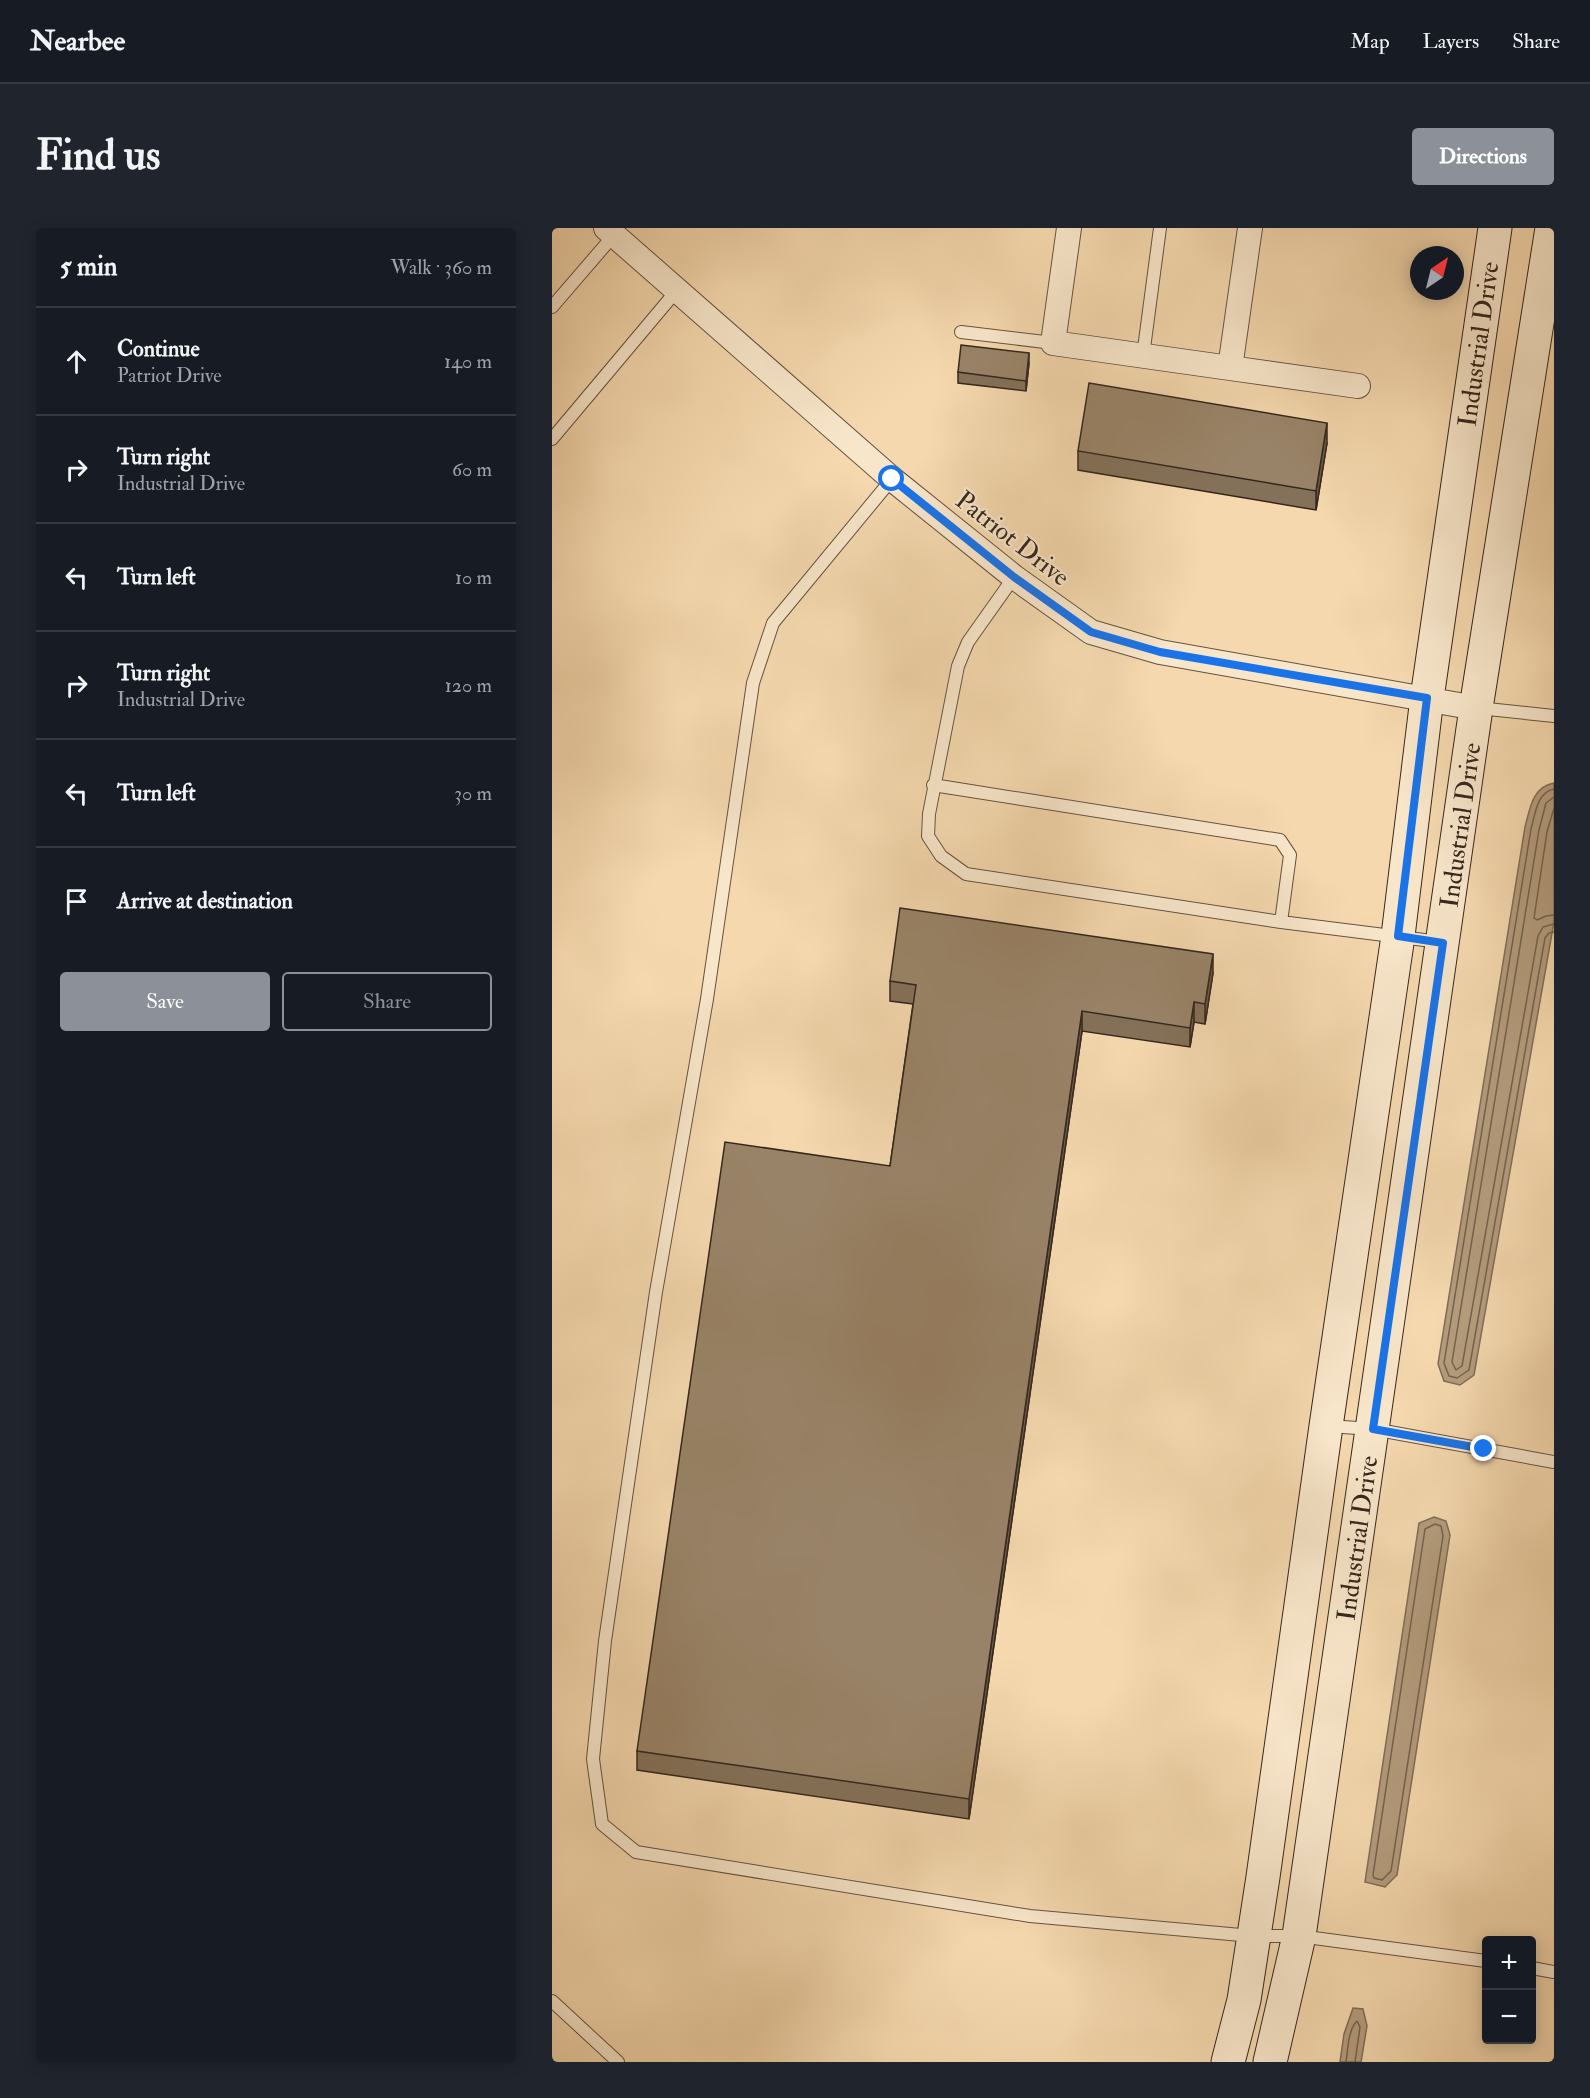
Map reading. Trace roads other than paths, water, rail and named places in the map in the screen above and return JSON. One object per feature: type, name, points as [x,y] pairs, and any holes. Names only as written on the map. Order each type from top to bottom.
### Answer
[{"type":"street","points":[[1069,228],[1053,343],[1358,386]]},
{"type":"street","points":[[1230,368],[1250,228]]},
{"type":"street","name":"Industrial Drive","points":[[1228,2062],[1244,2000],[1252,1936],[1263,1877],[1398,936],[1427,698],[1495,228]]},
{"type":"street","name":"Industrial Drive","points":[[1270,2062],[1299,1936],[1476,708],[1552,228]]},
{"type":"street","name":"Patriot Drive","points":[[610,231],[892,479],[1014,577],[1091,632],[1160,652],[1476,708]]},
{"type":"lane","points":[[1143,356],[1160,228]]},
{"type":"lane","points":[[552,307],[610,231]]},
{"type":"lane","points":[[552,439],[678,289]]},
{"type":"lane","points":[[961,332],[1053,343]]},
{"type":"lane","points":[[892,479],[773,624],[753,683],[707,999],[656,1292],[605,1641],[593,1759],[602,1824],[636,1852],[1030,1917],[1252,1936],[1299,1936],[1482,1960]]},
{"type":"lane","points":[[1014,577],[968,642],[958,666],[929,814],[928,836],[941,856],[966,874],[1281,922],[1443,943]]},
{"type":"lane","points":[[1476,708],[1554,716]]},
{"type":"lane","points":[[933,785],[1280,840],[1290,855],[1281,922]]},
{"type":"lane","points":[[1326,1426],[1373,1429],[1554,1462]]},
{"type":"lane","points":[[1536,1969],[1554,1972]]},
{"type":"lane","points":[[552,2001],[618,2062]]},
{"type":"water","points":[[1554,783],[1554,922],[1474,1375],[1460,1385],[1444,1381],[1438,1364],[1525,827],[1536,794],[1547,785]]},
{"type":"water","points":[[1434,1517],[1446,1521],[1450,1535],[1397,1875],[1385,1887],[1365,1882],[1419,1523]]},
{"type":"water","points":[[1353,2008],[1363,2009],[1367,2026],[1361,2062],[1340,2062],[1344,2034]]}]
